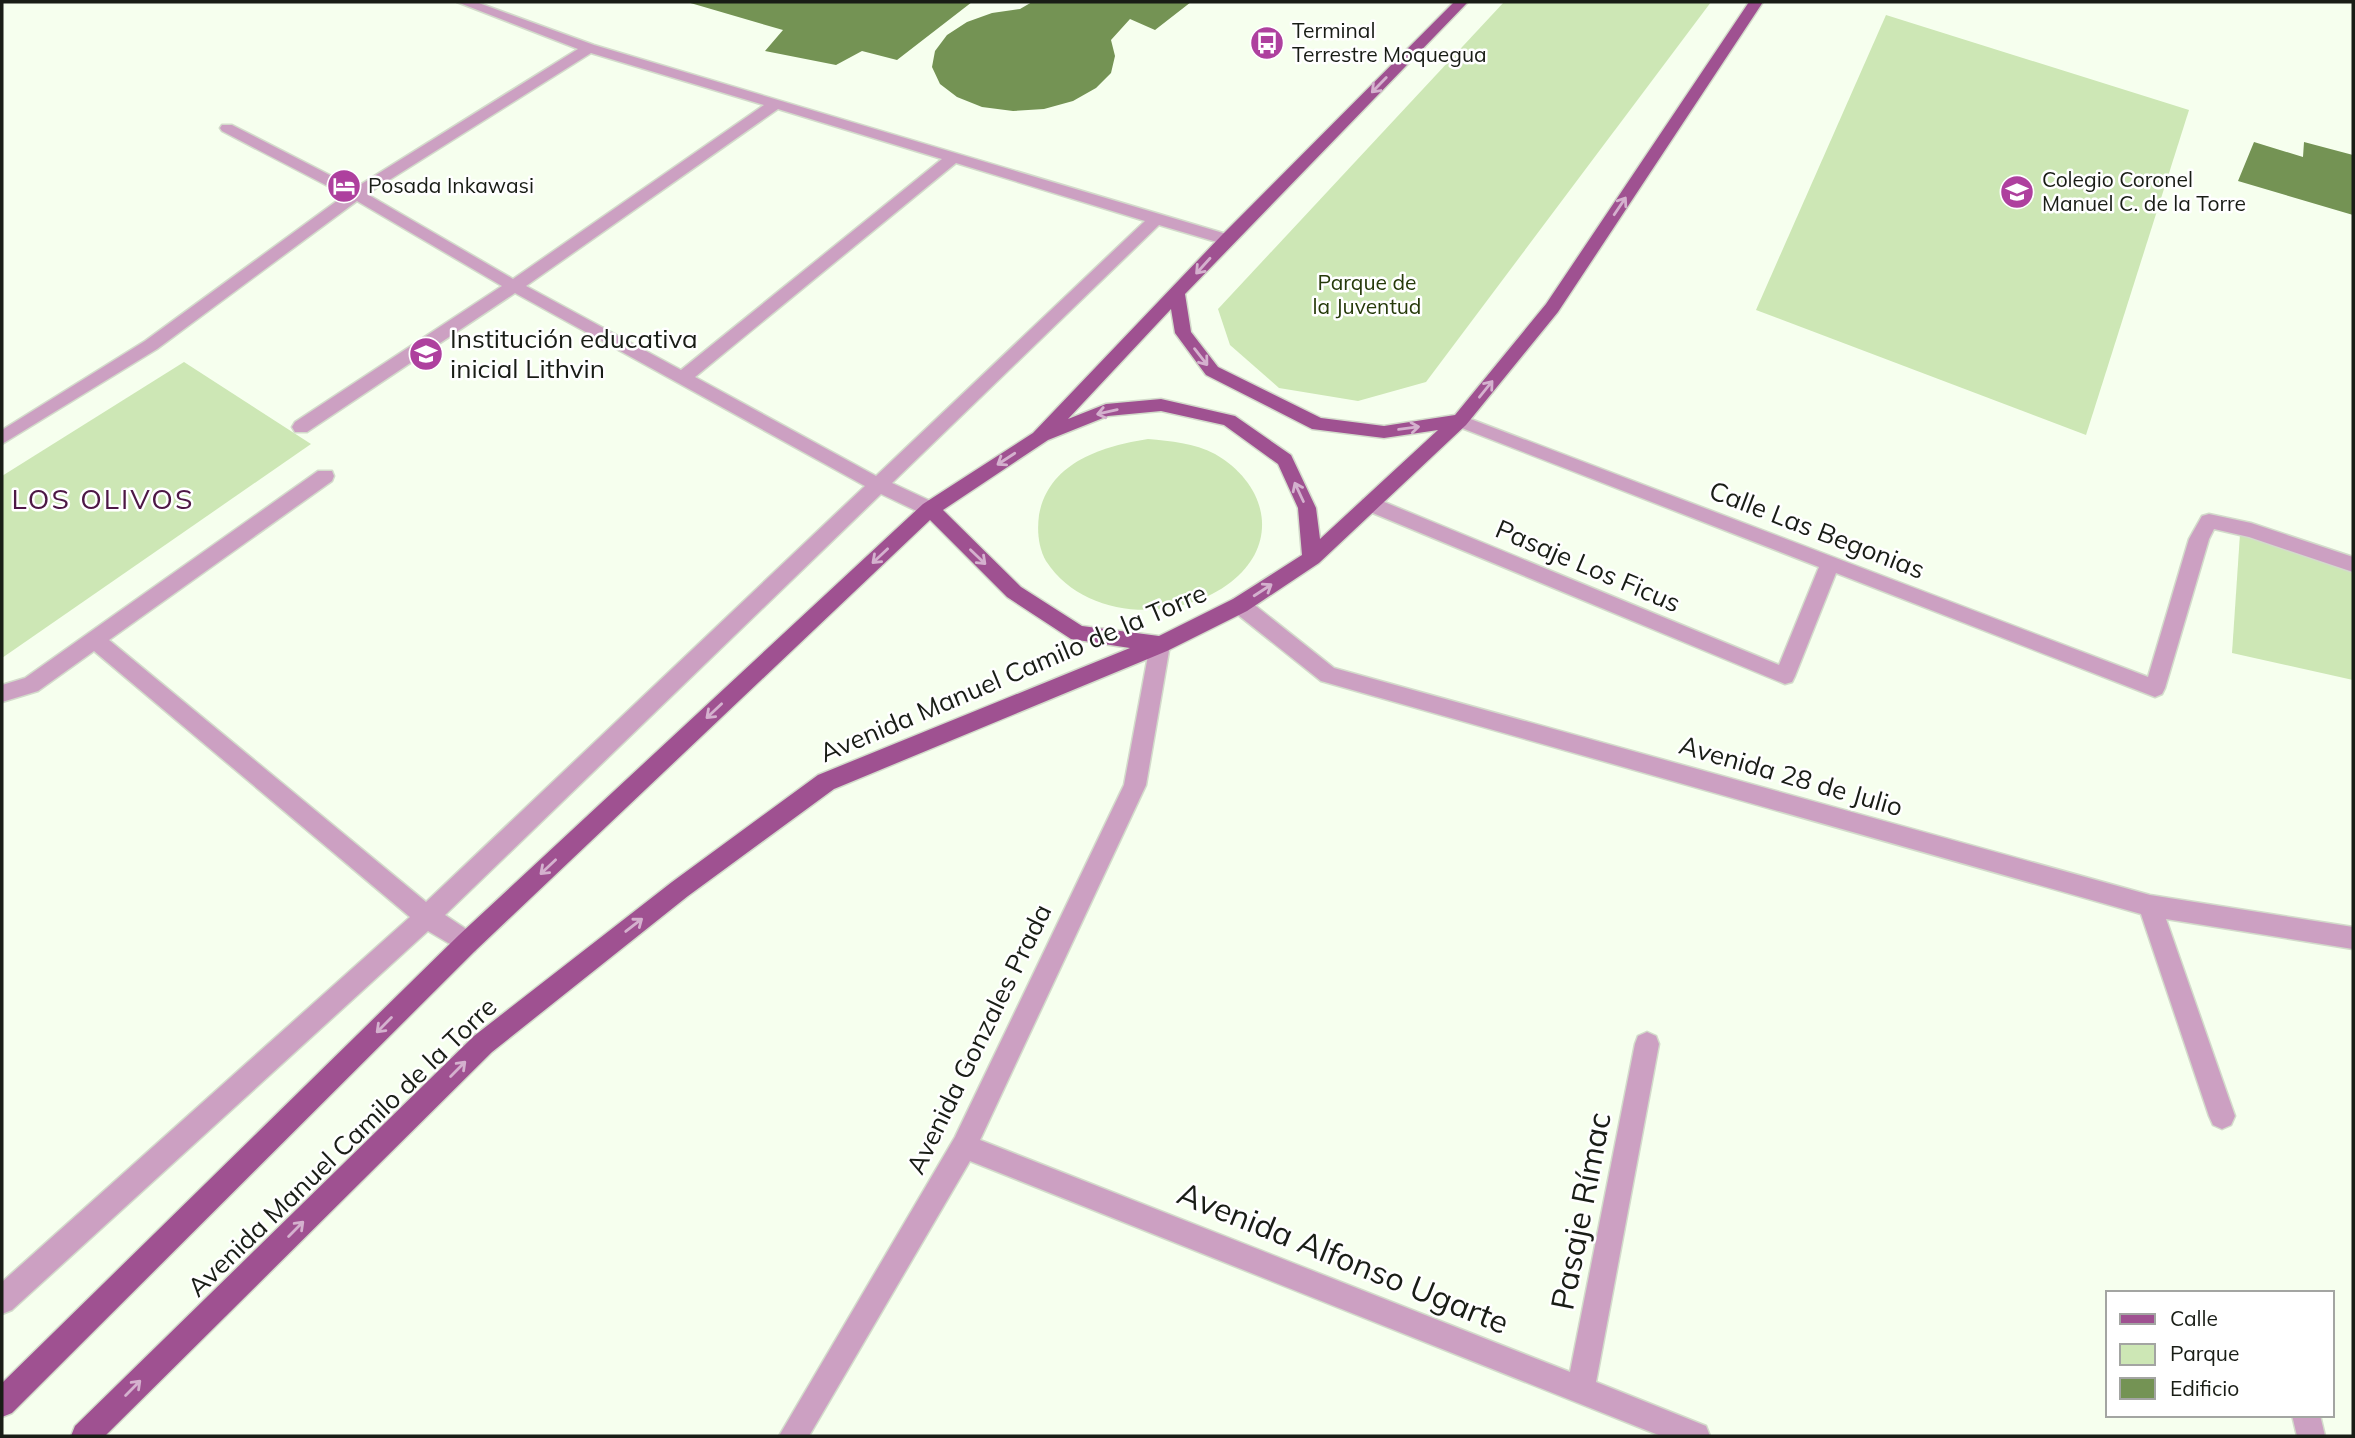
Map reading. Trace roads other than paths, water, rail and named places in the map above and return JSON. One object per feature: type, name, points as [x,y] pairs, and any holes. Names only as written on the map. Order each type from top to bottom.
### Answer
[{"type":"main road","name":"Avenida Manuel Camilo de la Torre","points":[[2,1402],[467,943],[929,509],[1039,438],[1227,240],[1461,2]]},
{"type":"main road","name":"Avenida Manuel Camilo de la Torre","points":[[85,1436],[483,1044],[680,889],[825,782],[1160,645],[1240,604],[1312,558],[1460,421],[1552,308],[1756,2]]},
{"type":"main road","points":[[1177,295],[1183,333],[1212,371],[1318,424],[1384,432],[1460,421]]},
{"type":"main road","points":[[1039,438],[1106,410],[1161,405],[1229,420],[1285,460],[1307,508],[1312,558]]},
{"type":"main road","points":[[929,509],[1014,592],[1078,633],[1160,645]]},
{"type":"street","points":[[464,2],[589,48],[1227,240]]},
{"type":"street","points":[[2,438],[152,345],[356,194],[589,48]]},
{"type":"street","points":[[301,427],[514,286],[776,104]]},
{"type":"street","points":[[228,128],[356,194],[514,286],[878,485],[929,509]]},
{"type":"street","points":[[682,378],[953,158]]},
{"type":"street","points":[[2,1300],[427,917],[1156,219]]},
{"type":"street","name":"Calle Las Begonias","points":[[1460,421],[2155,688],[2199,539],[2209,521],[2251,530],[2353,565]]},
{"type":"street","points":[[2,693],[31,685],[325,476]]},
{"type":"street","name":"Pasaje Los Ficus","points":[[1370,504],[1785,676],[1830,563]]},
{"type":"street","name":"Avenida 28 de Julio","points":[[1240,604],[1328,676],[2150,906],[2353,937]]},
{"type":"street","points":[[93,639],[427,917],[467,943]]},
{"type":"street","name":"Avenida Gonzales Prada","points":[[793,1436],[964,1146],[1135,785],[1160,645]]},
{"type":"street","points":[[2150,906],[2222,1116]]},
{"type":"street","name":"Pasaje Rímac","points":[[1581,1390],[1647,1044]]},
{"type":"street","name":"Avenida Alfonso Ugarte","points":[[964,1146],[1696,1436]]},
{"type":"street","points":[[2306,1417],[2311,1436]]},
{"type":"place","name":"Terminal Terrestre Moquegua","points":[[1267,43]]},
{"type":"place","name":"Posada Inkawasi","points":[[344,186]]},
{"type":"place","name":"Colegio Coronel Manuel C. de la Torre","points":[[2017,192]]},
{"type":"place","name":"Institución educativa inicial Lithvin","points":[[426,354]]},
{"type":"district","name":"LOS OLIVOS","points":[[103,499]]},
{"type":"park label","name":"Parque de la Juventud","points":[[1367,295]]}]
